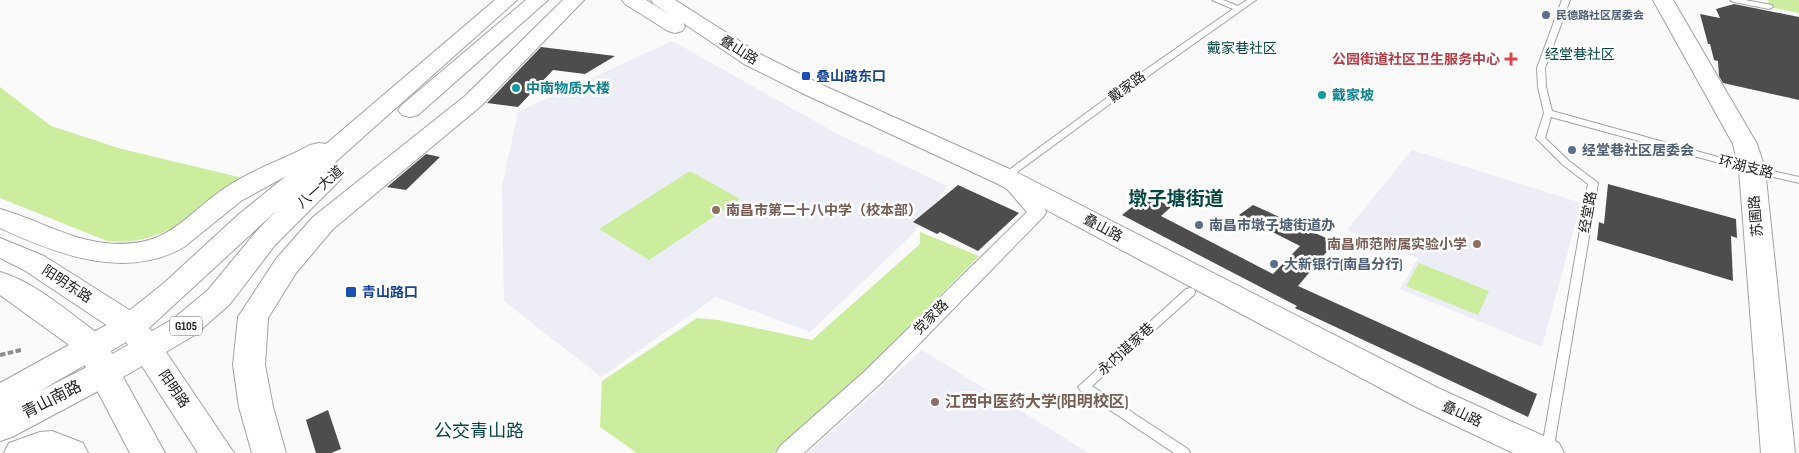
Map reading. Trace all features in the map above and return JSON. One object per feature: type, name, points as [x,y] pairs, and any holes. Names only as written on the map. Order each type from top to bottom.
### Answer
[{"type":"main road","points":[[0,218],[39,236],[93,251],[116,254],[163,247],[186,233],[232,195],[263,176],[317,151],[430,63],[496,0]]},
{"type":"main road","name":"八一大道","points":[[139,337],[174,290],[248,221],[351,136],[507,0]]},
{"type":"main road","name":"八一大道","points":[[99,359],[139,337],[184,327],[219,297],[265,239],[307,196],[538,0]]},
{"type":"main road","points":[[269,453],[256,407],[249,365],[253,317],[286,266],[323,223],[473,101],[574,0]]},
{"type":"main road","name":"叠山路","points":[[632,0],[731,63],[1037,212],[1389,398],[1509,453]]},
{"type":"main road","name":"叠山路","points":[[661,0],[752,59],[812,89],[1005,177],[1426,397],[1547,453]]},
{"type":"main road","name":"苏圃路","points":[[1663,0],[1744,144],[1752,169],[1778,453]]},
{"type":"main road","name":"阳明东路","points":[[0,247],[34,263],[139,337]]},
{"type":"main road","points":[[0,282],[23,295],[99,359],[148,453]]},
{"type":"main road","name":"阳明路","points":[[139,337],[217,453]]},
{"type":"main road","name":"青山南路","points":[[0,398],[99,359]]},
{"type":"main road","name":"青山南路","points":[[0,427],[99,359]]},
{"type":"main road","points":[[21,453],[48,444],[61,446],[71,453]]},
{"type":"street","points":[[1005,177],[1037,212]]},
{"type":"street","name":"党家路","points":[[788,453],[872,377],[1037,212]]},
{"type":"lane","points":[[1216,0],[1239,9]]},
{"type":"lane","name":"戴家路","points":[[1005,177],[1141,77],[1252,0]]},
{"type":"lane","points":[[1548,113],[1542,87],[1541,68],[1566,0]]},
{"type":"lane","points":[[1734,0],[1769,7]]},
{"type":"lane","name":"环湖支路","points":[[1548,113],[1799,180]]},
{"type":"lane","name":"经堂路","points":[[1547,453],[1593,183],[1566,163],[1540,138],[1548,113]]},
{"type":"lane","name":"永内谌家巷","points":[[1184,453],[1084,387],[1190,292]]},
{"type":"path","points":[[0,355],[21,350]]},
{"type":"shaded area","name":"南昌市第二十八中学（校本部）","points":[[672,41],[838,134],[947,186],[912,235],[810,332],[716,297],[601,377],[504,301],[502,186],[518,112]]},
{"type":"shaded area","name":"南昌师范附属实验小学","points":[[1412,150],[1581,203],[1542,347],[1400,289],[1418,258],[1347,230]]},
{"type":"shaded area","name":"江西中医药大学(阳明校区)","points":[[922,350],[1089,453],[808,453]]},
{"type":"green space","points":[[1768,0],[1799,0],[1799,13],[1769,7]]},
{"type":"green space","points":[[0,87],[51,126],[122,149],[243,178],[196,214],[164,232],[146,238],[127,241],[107,241],[0,198]]},
{"type":"green space","points":[[690,171],[740,199],[649,260],[599,229]]},
{"type":"green space","points":[[920,232],[979,256],[858,378],[773,453],[637,453],[600,427],[602,381],[697,318],[718,320],[812,340],[920,244]]},
{"type":"green space","points":[[1419,263],[1489,291],[1478,315],[1406,286]]},
{"type":"building","points":[[1734,4],[1799,17],[1799,100],[1723,83],[1719,76],[1718,61],[1714,60],[1700,14],[1720,18],[1716,9]]},
{"type":"building","name":"中南物质大楼","points":[[541,47],[615,56],[585,74],[553,70],[518,107],[487,103]]},
{"type":"building","points":[[426,154],[440,157],[406,190],[387,187]]},
{"type":"building","points":[[1608,184],[1736,219],[1737,238],[1731,236],[1733,281],[1597,240],[1599,222],[1604,224]]},
{"type":"building","points":[[958,185],[1019,213],[978,251],[940,232],[937,234],[913,222]]},
{"type":"building","points":[[1147,195],[1171,207],[1161,216],[1273,274],[1300,246],[1239,215],[1253,205],[1335,242],[1298,286],[1537,394],[1528,417],[1295,308],[1297,306],[1122,215]]},
{"type":"building","points":[[328,410],[341,449],[331,453],[316,453],[306,420]]},
{"type":"place","name":"民德路社区居委会","points":[[1546,15]]},
{"type":"place","name":"公园街道社区卫生服务中心","points":[[1511,59]]},
{"type":"place","name":"叠山路东口","points":[[806,76]]},
{"type":"place","name":"中南物质大楼","points":[[516,88]]},
{"type":"place","name":"戴家坡","points":[[1322,95]]},
{"type":"place","name":"经堂巷社区居委会","points":[[1572,150]]},
{"type":"place","name":"南昌市第二十八中学（校本部）","points":[[716,210]]},
{"type":"place","name":"南昌市墩子塘街道办","points":[[1199,225]]},
{"type":"place","name":"南昌师范附属实验小学","points":[[1477,244]]},
{"type":"place","name":"大新银行(南昌分行)","points":[[1274,264]]},
{"type":"place","name":"青山路口","points":[[351,292]]},
{"type":"place","name":"江西中医药大学(阳明校区)","points":[[935,402]]},
{"type":"district","name":"戴家巷社区","points":[[1242,48]]},
{"type":"district","name":"经堂巷社区","points":[[1580,54]]},
{"type":"district","name":"墩子塘街道","points":[[1176,199]]},
{"type":"district","name":"公交青山路","points":[[479,431]]}]
